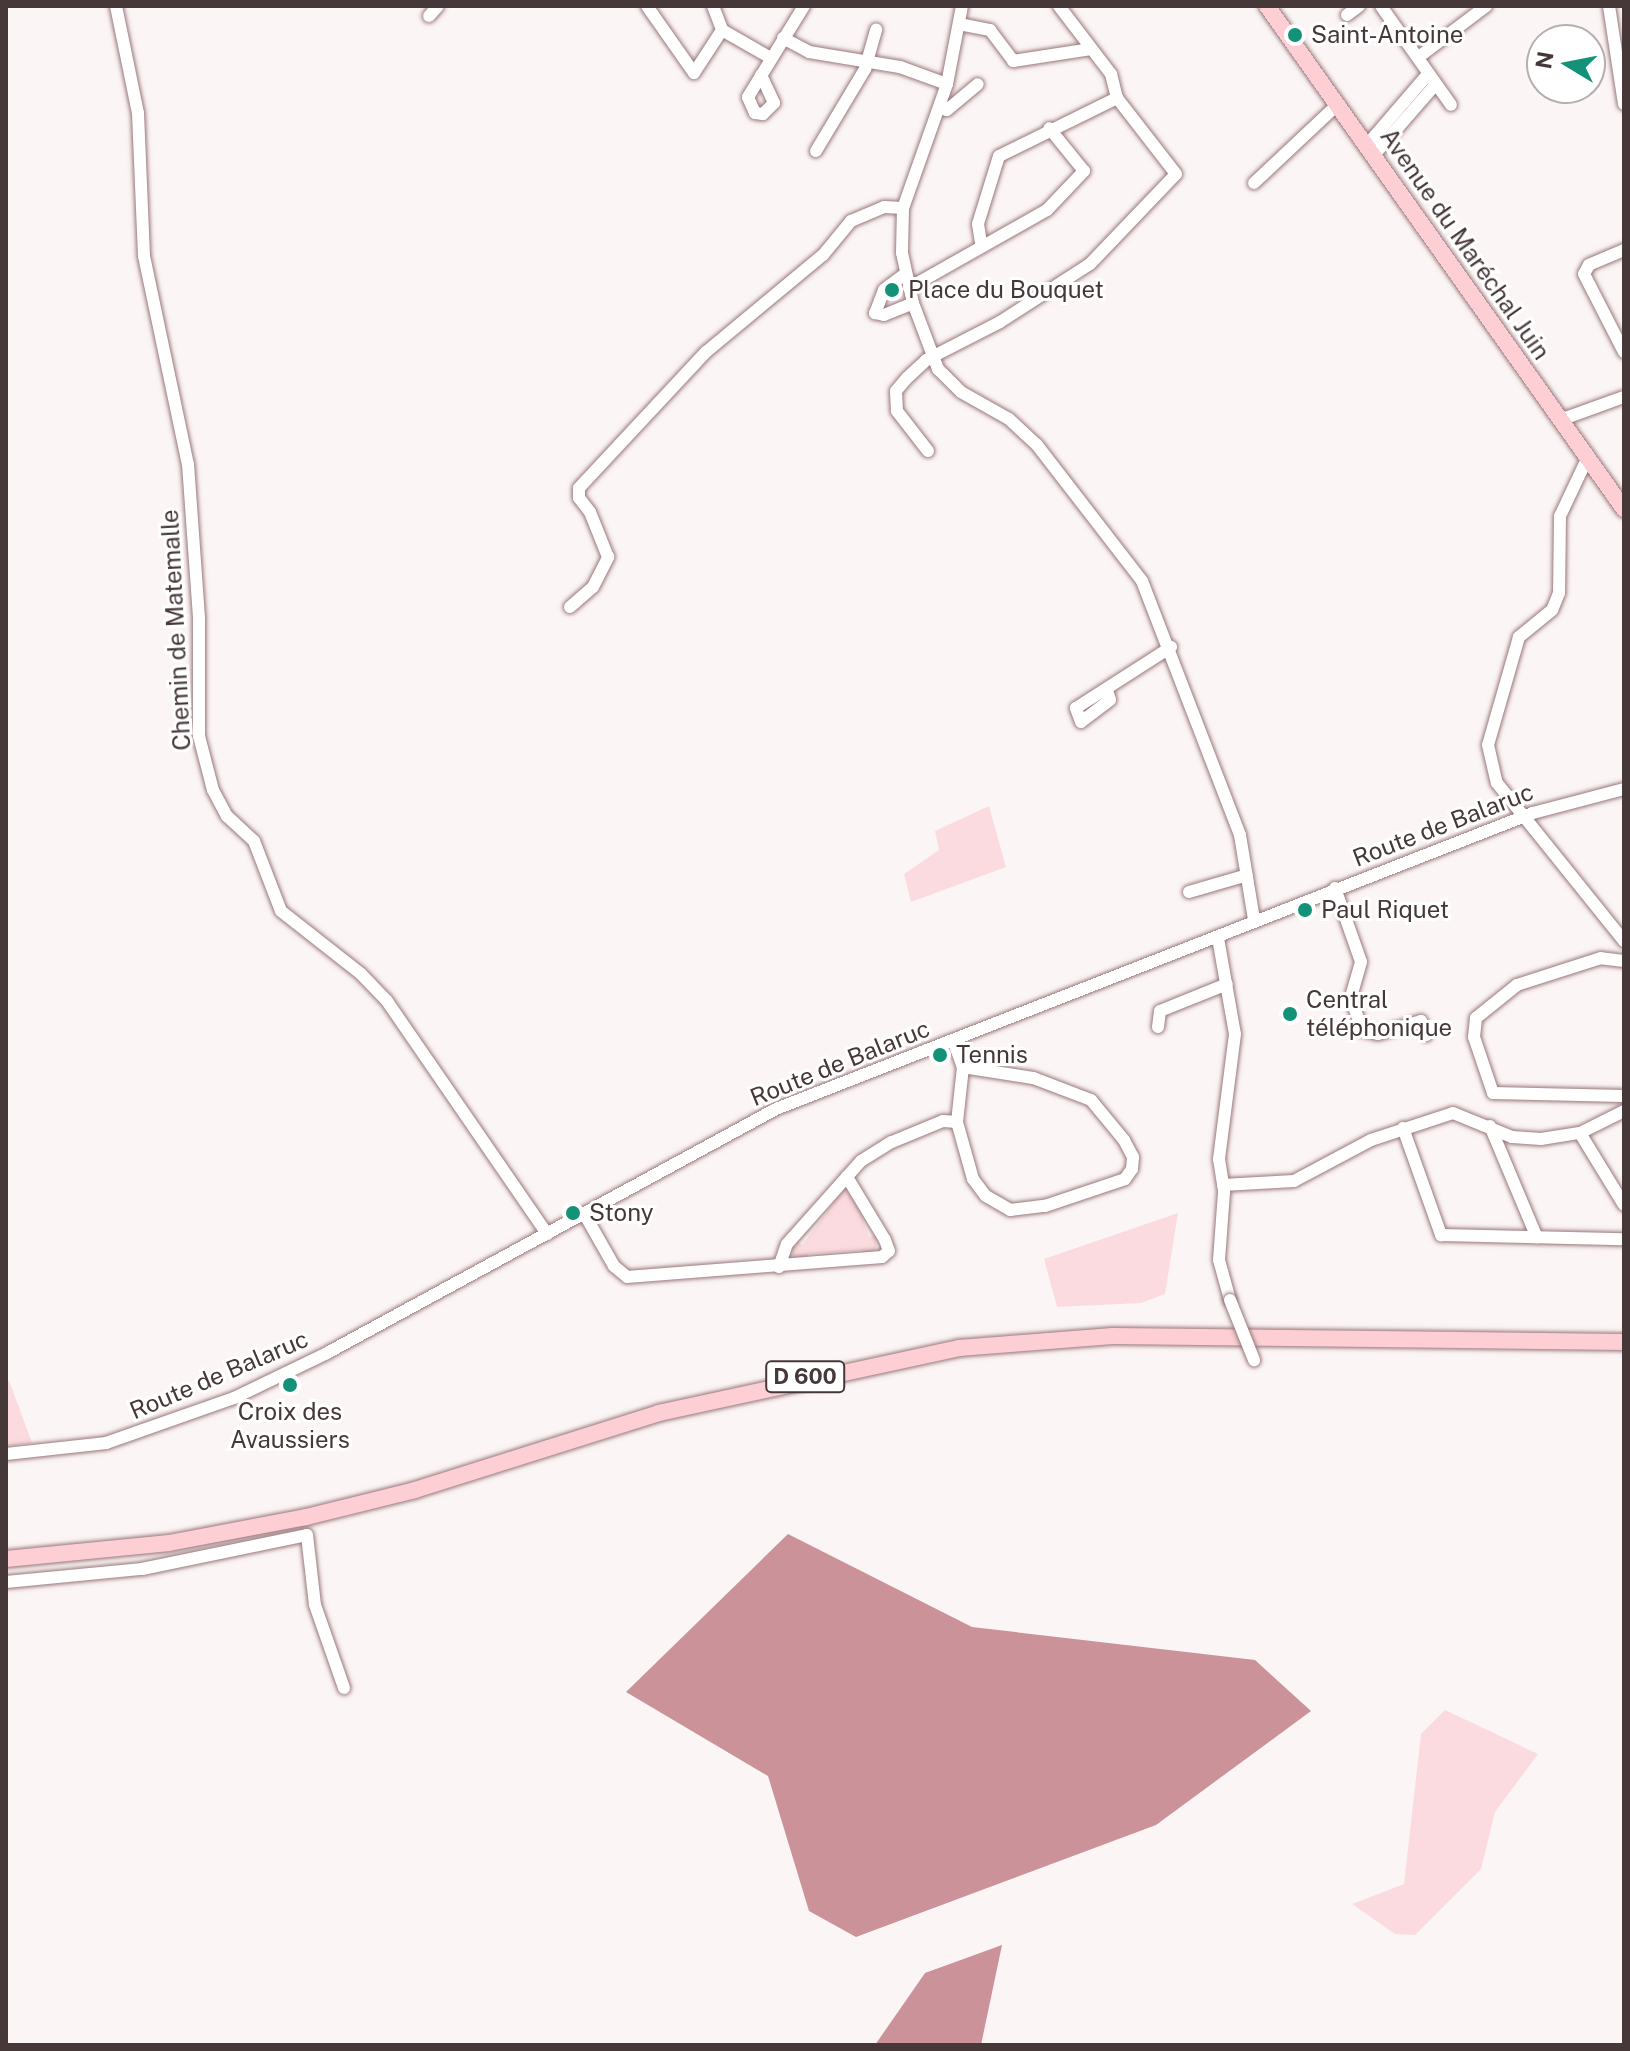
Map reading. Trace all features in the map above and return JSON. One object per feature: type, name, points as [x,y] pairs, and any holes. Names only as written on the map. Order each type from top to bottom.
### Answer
[{"type":"main road","name":"Avenue du Maréchal Juin","points":[[1267,6],[1624,509]]},
{"type":"main road","name":"D 600","points":[[6,1559],[169,1543],[306,1517],[440,1483],[685,1406],[959,1348],[1113,1336],[1624,1342]]},
{"type":"street","name":"Chemin de Matemalle","points":[[116,6],[138,113],[144,256],[192,493],[199,736],[213,790],[227,816],[254,841],[281,911],[361,974],[387,1001],[547,1234]]},
{"type":"street","points":[[647,6],[694,73],[722,30]]},
{"type":"street","points":[[713,6],[722,30],[769,57]]},
{"type":"street","points":[[761,75],[769,57],[804,6]]},
{"type":"street","points":[[962,6],[947,84],[903,208],[905,274],[913,303],[931,357],[961,392],[1009,419],[1037,445],[1142,581],[1171,647],[1240,835],[1254,920]]},
{"type":"street","points":[[928,451],[897,411],[896,391],[931,357],[1000,322],[1090,264],[1175,179],[1174,170],[1117,98],[1111,74],[1059,6]]},
{"type":"street","points":[[1347,15],[1359,6]]},
{"type":"street","points":[[1381,6],[1420,56],[1431,79],[1451,105]]},
{"type":"street","points":[[1420,56],[1486,6]]},
{"type":"street","points":[[1609,6],[1624,104]]},
{"type":"street","points":[[959,24],[990,30],[1008,60],[1091,49]]},
{"type":"street","points":[[816,151],[868,61],[876,30]]},
{"type":"street","points":[[783,38],[809,52],[868,61],[947,84]]},
{"type":"street","points":[[1370,150],[1431,79]]},
{"type":"street","points":[[939,108],[947,110],[978,84]]},
{"type":"street","points":[[981,243],[978,224],[999,156],[1049,128],[1117,98]]},
{"type":"street","points":[[1254,183],[1338,104]]},
{"type":"street","points":[[909,288],[964,261],[981,243],[1047,210],[1084,171],[1049,128]]},
{"type":"street","points":[[570,607],[593,587],[608,557],[590,512],[579,498],[579,488],[706,352],[823,255],[864,212],[903,208]]},
{"type":"street","points":[[1624,250],[1584,270],[1624,352]]},
{"type":"street","points":[[905,274],[884,290],[875,313],[884,315],[913,303]]},
{"type":"street","points":[[1560,420],[1624,397]]},
{"type":"street","points":[[1587,459],[1560,516],[1559,593],[1552,610],[1519,637],[1488,745],[1497,783],[1522,818],[1624,941]]},
{"type":"street","points":[[1107,690],[1112,681],[1171,647]]},
{"type":"street","name":"Route de Balaruc","points":[[6,1454],[106,1443],[234,1398],[281,1378],[776,1109],[1218,938],[1254,920],[1335,888],[1522,818],[1624,789]]},
{"type":"street","points":[[1189,892],[1247,875]]},
{"type":"street","points":[[1335,888],[1361,962],[1351,998],[1362,1030],[1378,1034],[1421,1021],[1426,1035]]},
{"type":"street","points":[[1218,938],[1235,1034],[1219,1159],[1223,1185],[1219,1260],[1230,1300],[1254,1360]]},
{"type":"street","points":[[1624,961],[1601,958],[1517,985],[1476,1018],[1476,1055],[1493,1093],[1624,1096]]},
{"type":"street","points":[[1158,1027],[1160,1011],[1227,984]]},
{"type":"street","points":[[953,1040],[963,1067],[957,1122],[973,1179],[986,1196],[1010,1210],[1045,1206],[1125,1179],[1132,1169],[1133,1157],[1124,1140],[1091,1100],[1033,1078],[963,1067]]},
{"type":"street","points":[[1223,1185],[1294,1181],[1403,1128],[1453,1113],[1522,1138],[1580,1133],[1618,1114],[1605,1096]]},
{"type":"street","points":[[779,1267],[787,1244],[861,1161],[892,1142],[943,1121],[957,1122]]},
{"type":"street","points":[[1490,1126],[1537,1238]]},
{"type":"street","points":[[1403,1128],[1437,1233],[1624,1239]]},
{"type":"street","points":[[1580,1133],[1624,1205]]},
{"type":"street","points":[[585,1215],[614,1266],[627,1277],[882,1257],[889,1251],[874,1216],[847,1177]]},
{"type":"street","points":[[6,1582],[142,1569],[307,1535],[315,1605],[344,1688]]},
{"type":"shaded area","points":[[989,806],[1006,867],[911,902],[904,874],[939,850],[935,831]]},
{"type":"shaded area","points":[[844,1189],[858,1204],[869,1237],[877,1235],[876,1249],[863,1257],[862,1250],[808,1254],[806,1261],[794,1261],[792,1249],[798,1241],[802,1245]]},
{"type":"shaded area","points":[[1178,1213],[1165,1294],[1141,1303],[1057,1307],[1044,1259]]},
{"type":"shaded area","points":[[6,1377],[10,1383],[32,1443],[6,1446]]},
{"type":"shaded area","points":[[788,1534],[972,1627],[1255,1660],[1311,1711],[1156,1825],[856,1937],[809,1911],[768,1776],[626,1692]]},
{"type":"shaded area","points":[[1445,1710],[1538,1754],[1495,1812],[1481,1869],[1415,1935],[1395,1934],[1352,1904],[1404,1884],[1421,1734]]},
{"type":"shaded area","points":[[1002,1945],[981,2045],[875,2045],[925,1973]]},
{"type":"place","name":"Saint-Antoine","points":[[1295,35]]},
{"type":"place","name":"Place du Bouquet","points":[[892,290]]},
{"type":"place","name":"Paul Riquet","points":[[1305,910]]},
{"type":"place","name":"Central téléphonique","points":[[1290,1014]]},
{"type":"place","name":"Tennis","points":[[940,1055]]},
{"type":"place","name":"Stony","points":[[573,1213]]},
{"type":"place","name":"Croix des Avaussiers","points":[[290,1385]]}]
